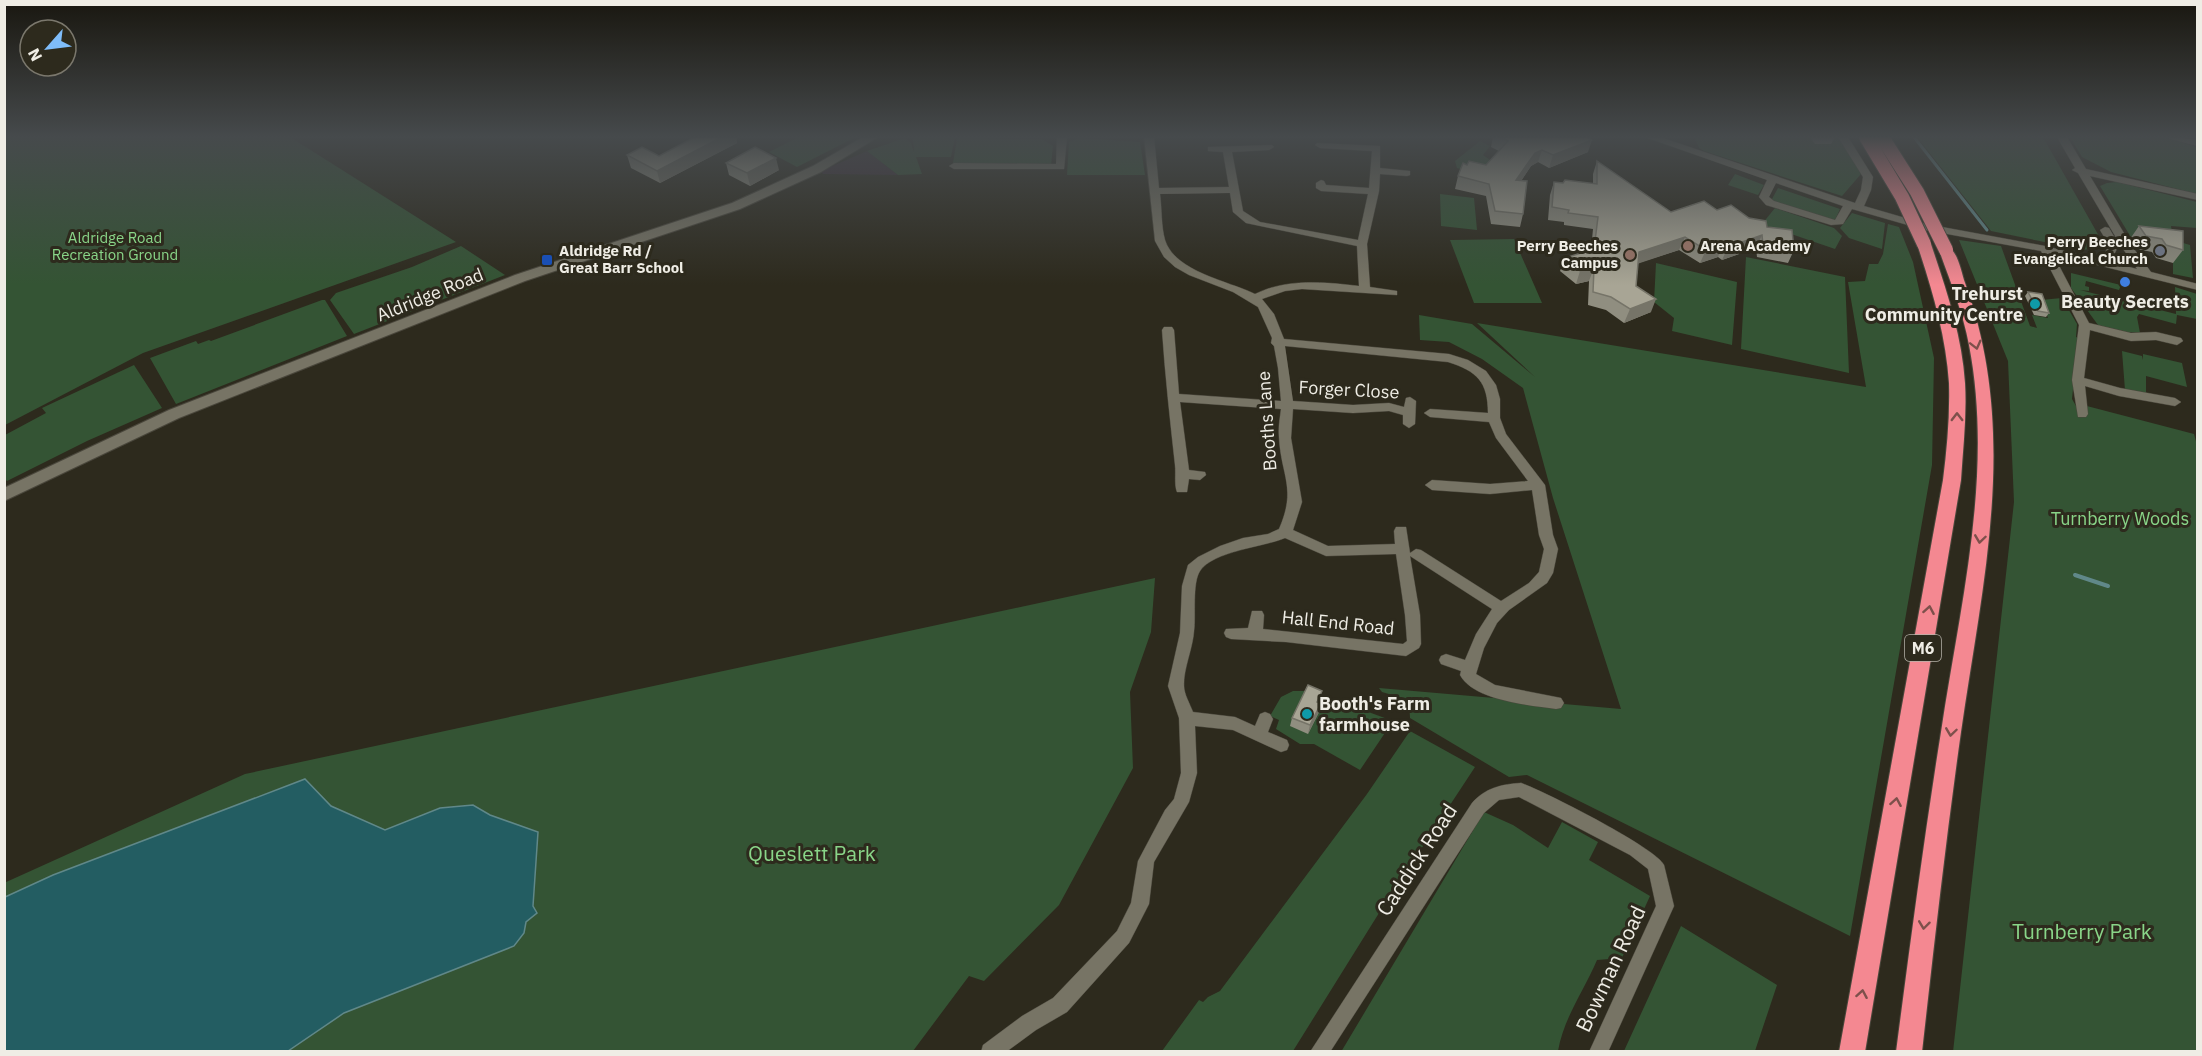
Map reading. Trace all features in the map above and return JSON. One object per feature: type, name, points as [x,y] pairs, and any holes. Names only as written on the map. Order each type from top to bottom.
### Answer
[{"type":"highway","name":"M6","points":[[1852,1052],[1952,480],[1957,429],[1954,353],[1941,296],[1924,244],[1896,186]]},
{"type":"highway","name":"M6","points":[[1909,1052],[1932,861],[1986,494],[1986,419],[1979,357],[1966,302],[1946,249],[1914,186]]},
{"type":"street","name":"Aldridge Road","points":[[4,495],[174,414],[520,278],[736,206],[779,186]]},
{"type":"street","points":[[1154,186],[1160,241],[1165,253],[1192,273],[1254,298],[1265,291],[1297,286],[1393,293]]},
{"type":"street","points":[[1233,186],[1238,212],[1244,219],[1256,225],[1290,229],[1362,244]]},
{"type":"street","points":[[1365,290],[1362,244],[1374,186]]},
{"type":"street","points":[[1769,186],[1764,197],[1770,203],[1835,223],[1854,206],[1867,186]]},
{"type":"street","points":[[1795,186],[1924,226],[2045,249],[2108,258],[2134,257]]},
{"type":"street","points":[[2079,186],[2114,245],[2108,258]]},
{"type":"street","points":[[2091,186],[2146,273]]},
{"type":"street","points":[[2149,186],[2198,198]]},
{"type":"street","points":[[1321,188],[1374,191]]},
{"type":"street","points":[[1154,191],[1234,190]]},
{"type":"street","points":[[2045,249],[2085,325],[2078,380],[2082,414]]},
{"type":"street","points":[[2108,258],[2146,273],[2198,287]]},
{"type":"street","name":"Booths Lane","points":[[1254,298],[1263,306],[1273,324],[1284,368],[1287,405],[1285,436],[1295,502],[1285,532]]},
{"type":"street","points":[[2085,325],[2131,337],[2156,336],[2177,341]]},
{"type":"street","points":[[1173,337],[1173,398],[1183,474],[1182,489]]},
{"type":"street","points":[[1277,343],[1294,342],[1405,351],[1449,358],[1464,363],[1482,374],[1490,385],[1494,399],[1494,418],[1500,435],[1538,485],[1546,535],[1551,549],[1546,573],[1539,582],[1501,608],[1480,640],[1470,674]]},
{"type":"street","points":[[2078,380],[2119,392],[2175,402]]},
{"type":"street","name":"Forger Close","points":[[1173,398],[1353,409],[1389,408],[1409,412]]},
{"type":"street","points":[[1430,413],[1494,418]]},
{"type":"street","points":[[1183,474],[1200,475]]},
{"type":"street","points":[[1432,485],[1490,489],[1538,485]]},
{"type":"street","name":"Hall End Road","points":[[1231,633],[1406,650],[1414,644],[1414,614],[1401,549],[1401,531]]},
{"type":"street","points":[[990,1052],[1029,1023],[1060,1005],[1123,937],[1140,904],[1146,861],[1171,815],[1182,802],[1189,772],[1187,718],[1176,686],[1187,633],[1189,586],[1193,569],[1225,550],[1243,543],[1270,539],[1285,532],[1326,551],[1401,549]]},
{"type":"street","points":[[1416,554],[1501,608]]},
{"type":"street","points":[[1255,634],[1257,615]]},
{"type":"street","points":[[1446,660],[1470,674],[1481,688],[1556,703]]},
{"type":"street","points":[[1187,718],[1262,726],[1281,745]]},
{"type":"street","name":"Caddick Road","points":[[1319,1052],[1468,824],[1480,802],[1502,790],[1521,790],[1636,850],[1655,865],[1665,906]]},
{"type":"street","name":"Bowman Road","points":[[1598,1052],[1665,906]]},
{"type":"green space","name":"Aldridge Road Recreation Ground","points":[[5,186],[368,186],[456,242],[143,353],[5,425]]},
{"type":"green space","points":[[1732,186],[1763,186],[1758,195]]},
{"type":"green space","points":[[1812,186],[1850,186],[1842,196]]},
{"type":"green space","points":[[1956,186],[2071,186],[2104,245],[2084,250],[1991,231]]},
{"type":"green space","points":[[2100,186],[2134,186],[2197,202],[2197,228],[2171,226],[2173,240],[2190,245],[2193,278],[2173,274],[2173,244],[2132,239]]},
{"type":"green space","points":[[2167,186],[2197,186],[2197,194]]},
{"type":"green space","points":[[1778,188],[1840,209],[1835,220],[1775,202],[1772,199]]},
{"type":"green space","points":[[1440,194],[1474,198],[1477,230],[1441,226]]},
{"type":"green space","points":[[1775,208],[1834,228],[1842,236],[1835,249],[1762,224]]},
{"type":"green space","points":[[1852,213],[1885,223],[1882,249],[1849,238],[1840,228]]},
{"type":"green space","points":[[1888,224],[1899,227],[1913,262],[1934,358],[1932,465],[1850,936],[1527,775],[1509,777],[1410,718],[1409,700],[1382,692],[1379,688],[1621,709],[1553,498],[1523,388],[1482,359],[1449,342],[1420,340],[1419,315],[1472,324],[1535,377],[1477,323],[1866,387],[1848,282],[1865,281],[1869,264],[1878,264],[1883,254]]},
{"type":"green space","points":[[1514,239],[1542,303],[1474,303],[1450,240]]},
{"type":"green space","name":"Turnberry Park","points":[[1959,240],[2001,246],[2030,326],[2037,328],[2032,315],[2048,318],[2041,300],[2062,298],[2077,324],[2076,337],[2078,338],[2072,399],[2080,413],[2083,405],[2194,434],[2198,449],[2198,1051],[1953,1052],[2014,502],[2008,361]]},
{"type":"green space","points":[[461,246],[505,275],[354,334],[330,300],[336,293],[412,267]]},
{"type":"green space","points":[[1746,257],[1845,277],[1849,373],[1741,349]]},
{"type":"green space","points":[[1656,263],[1737,282],[1732,345],[1672,331],[1674,318],[1654,302]]},
{"type":"green space","points":[[2071,273],[2121,285],[2119,290],[2086,281],[2085,286],[2089,287],[2089,291],[2080,290],[2176,314],[2175,287],[2197,294],[2197,319],[2177,315],[2176,324],[2139,314],[2137,317],[2140,333],[2098,325],[2071,288]]},
{"type":"green space","points":[[325,300],[347,336],[176,404],[150,358],[196,341],[198,344],[211,341]]},
{"type":"green space","points":[[2122,351],[2142,356],[2143,360],[2143,354],[2182,363],[2187,387],[2146,376],[2146,394],[2125,390]]},
{"type":"green space","points":[[134,365],[162,408],[87,441],[7,481],[5,479],[5,435],[46,413],[42,408]]},
{"type":"green space","name":"Queslett Park","points":[[1155,578],[1151,632],[1130,692],[1133,768],[1059,905],[984,981],[969,976],[913,1051],[5,1051],[4,883],[245,774]]},
{"type":"green space","points":[[1293,691],[1311,691],[1393,721],[1360,770],[1314,744],[1300,744],[1276,729],[1279,720],[1270,716],[1281,697]]},
{"type":"green space","points":[[1410,731],[1475,767],[1379,913],[1293,1051],[1162,1051],[1199,1000],[1203,1002],[1220,991],[1367,794]]},
{"type":"green space","points":[[1484,812],[1513,825],[1548,848],[1562,822],[1598,842],[1589,860],[1650,896],[1622,958],[1597,960],[1570,1015],[1558,1051],[1341,1052]]},
{"type":"green space","points":[[1681,926],[1777,985],[1755,1051],[1624,1051]]},
{"type":"water","points":[[305,779],[331,806],[385,830],[440,808],[473,805],[490,815],[538,832],[533,906],[537,913],[526,922],[524,933],[514,946],[344,1013],[288,1051],[5,1051],[5,897],[53,875]]},
{"type":"building","points":[[1490,186],[1526,186],[1523,214],[1495,211]]},
{"type":"building","name":"Arena Academy","points":[[1554,186],[1634,186],[1671,212],[1704,201],[1717,210],[1731,205],[1749,218],[1766,221],[1767,227],[1792,230],[1794,250],[1763,245],[1762,235],[1728,247],[1723,244],[1706,250],[1685,237],[1639,252],[1636,286],[1656,299],[1630,309],[1611,297],[1593,292],[1594,268],[1580,271],[1565,258],[1594,249],[1598,217],[1568,213],[1569,210],[1552,207]]},
{"type":"building","points":[[2139,226],[2183,231],[2183,250],[2166,245],[2162,239],[2146,236]]},
{"type":"building","points":[[2028,292],[2042,294],[2049,313],[2038,311]]},
{"type":"building","name":"Booth's Farm farmhouse","points":[[1308,685],[1322,691],[1317,702],[1321,703],[1310,725],[1292,718]]},
{"type":"waterway","points":[[1953,186],[1987,230]]},
{"type":"waterway","points":[[2075,575],[2108,586]]},
{"type":"place","name":"Arena Academy","points":[[1688,246]]},
{"type":"place","name":"Perry Beeches Evangelical Church","points":[[2160,251]]},
{"type":"place","name":"Perry Beeches Campus","points":[[1630,255]]},
{"type":"place","name":"Aldridge Rd / Great Barr School","points":[[547,260]]},
{"type":"place","name":"Beauty Secrets","points":[[2125,282]]},
{"type":"place","name":"Trehurst Community Centre","points":[[2035,304]]},
{"type":"place","name":"Booth's Farm farmhouse","points":[[1307,714]]},
{"type":"park label","name":"Turnberry Woods","points":[[2120,519]]}]
